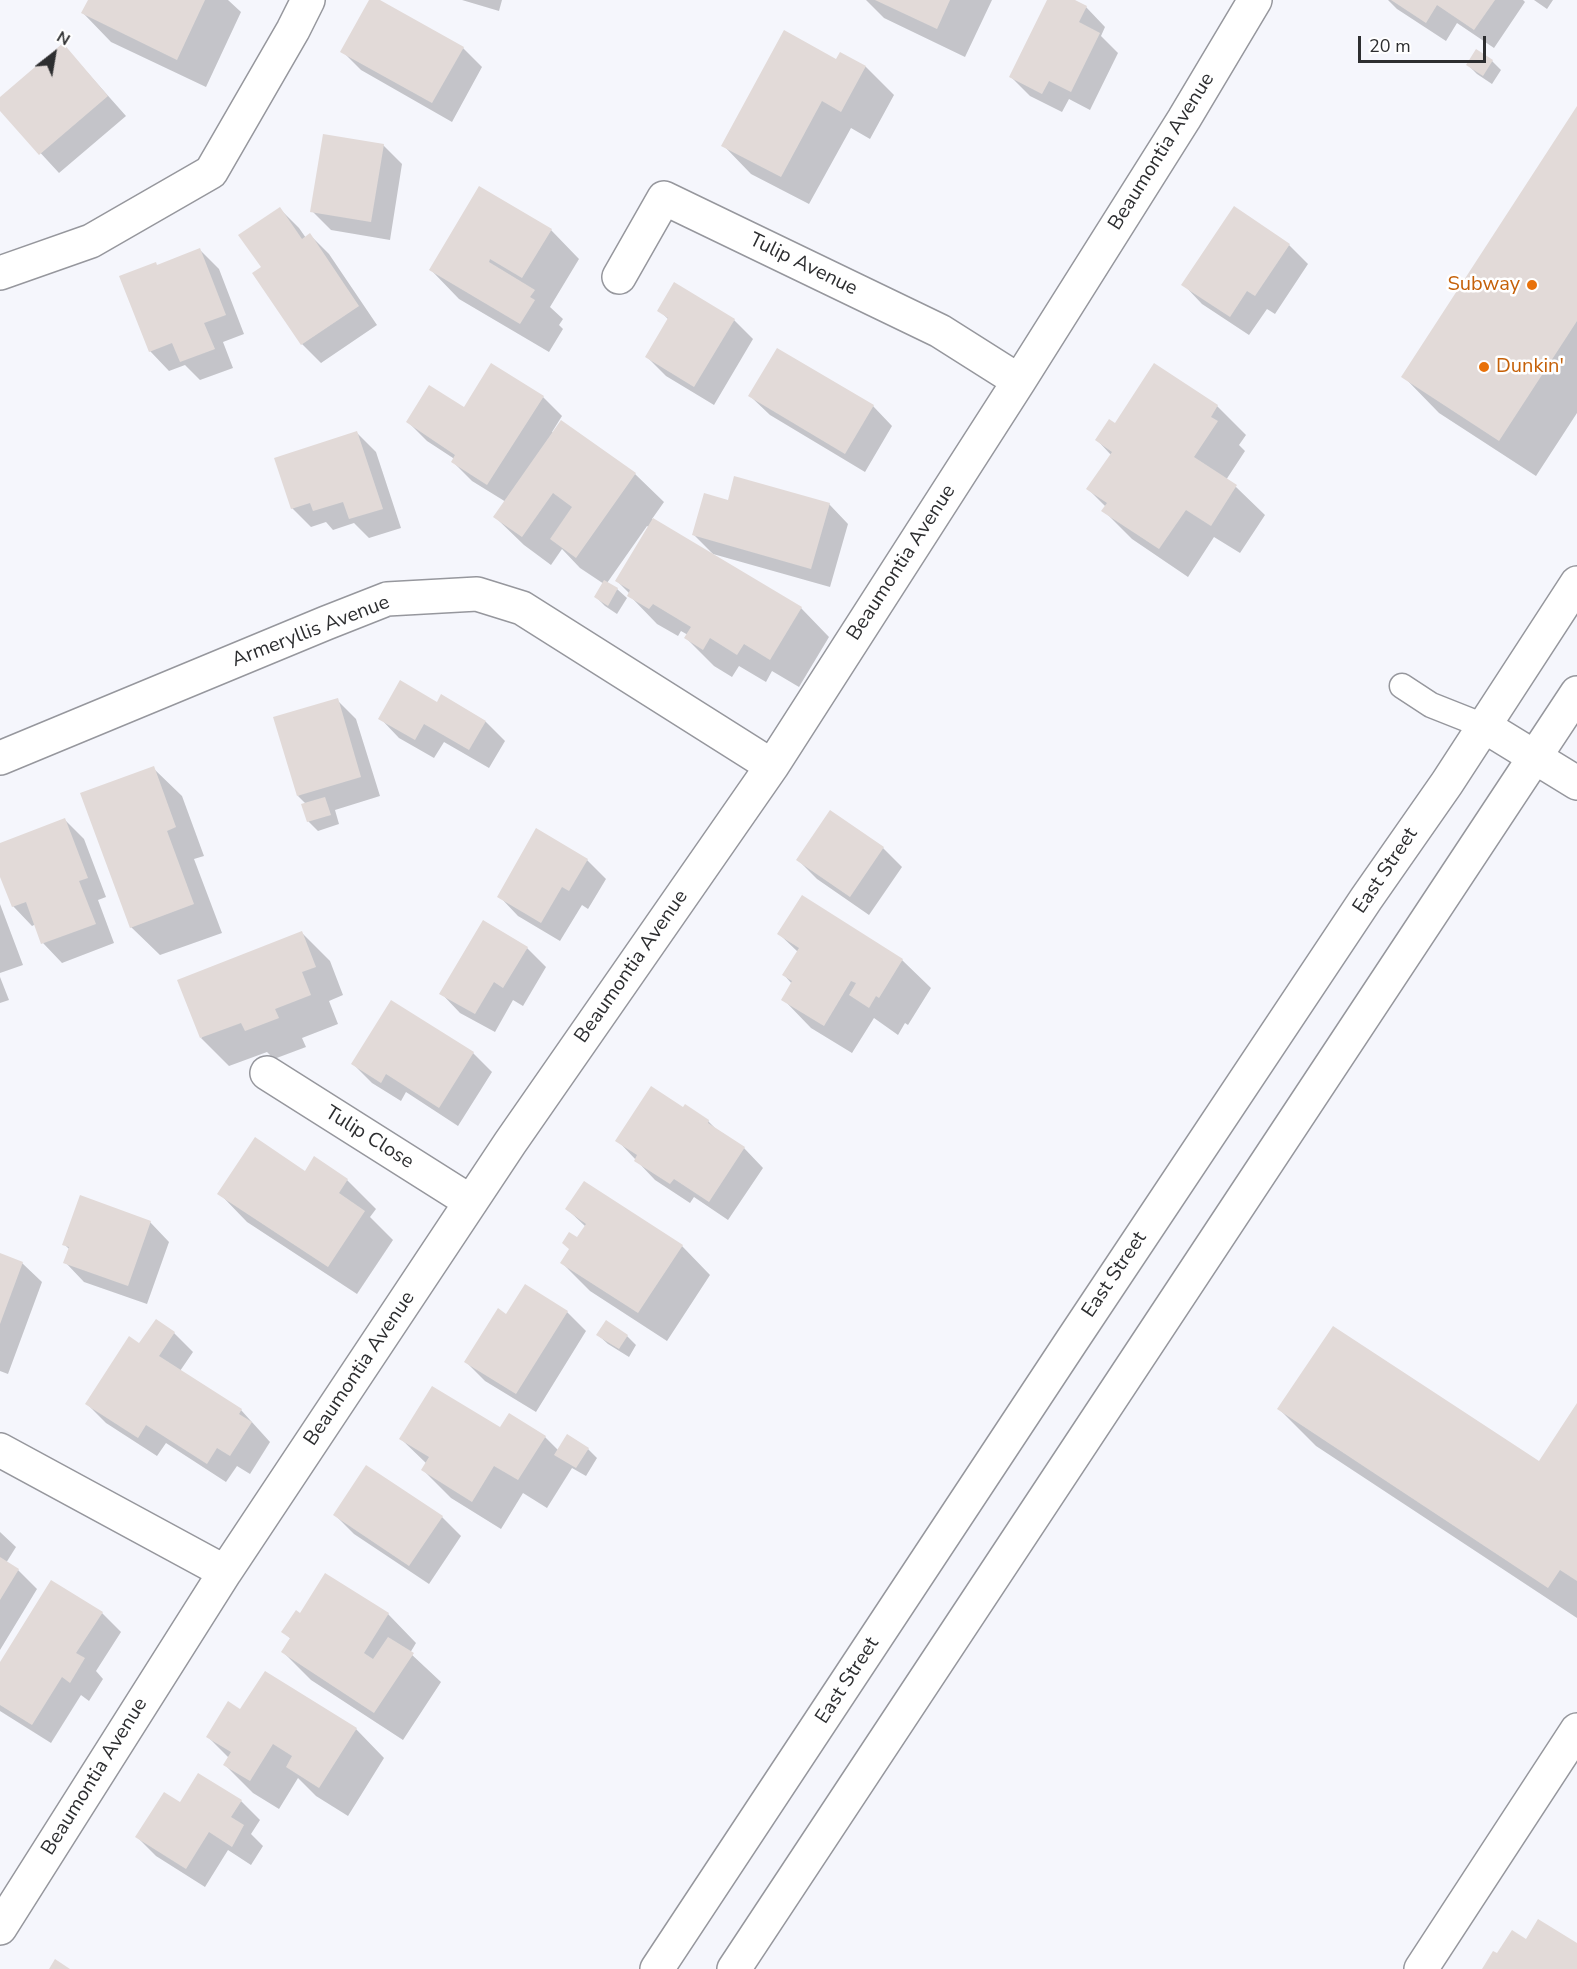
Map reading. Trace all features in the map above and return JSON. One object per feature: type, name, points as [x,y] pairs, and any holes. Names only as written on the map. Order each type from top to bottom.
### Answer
[{"type":"street","points":[[0,273],[91,241],[211,172],[294,30],[308,0]]},
{"type":"street","name":"Beaumontia Avenue","points":[[0,1928],[225,1572],[523,1123],[772,766],[1019,381],[1184,119],[1255,0]]},
{"type":"street","name":"Tulip Avenue","points":[[619,277],[664,198],[940,331],[1019,381]]},
{"type":"street","name":"East Street","points":[[657,1969],[1071,1342],[1484,726],[1577,583]]},
{"type":"street","name":"Armeryllis Avenue","points":[[0,758],[326,622],[387,599],[477,594],[522,608],[772,766]]},
{"type":"street","points":[[734,1969],[1577,693]]},
{"type":"street","points":[[1484,726],[1577,783]]},
{"type":"street","name":"Tulip Close","points":[[267,1073],[471,1202]]},
{"type":"street","points":[[0,1450],[225,1572]]},
{"type":"street","points":[[1421,1969],[1577,1730]]},
{"type":"lane","points":[[1402,686],[1431,705],[1484,726]]},
{"type":"building","points":[[88,0],[205,0],[177,60],[81,13]]},
{"type":"building","points":[[369,0],[380,0],[464,47],[432,103],[340,52]]},
{"type":"building","points":[[875,0],[950,0],[937,29]]},
{"type":"building","points":[[1047,0],[1075,0],[1087,6],[1079,22],[1100,33],[1071,92],[1049,81],[1042,94],[1009,77]]},
{"type":"building","points":[[1391,0],[1495,0],[1474,30],[1437,5],[1426,23]]},
{"type":"building","points":[[784,30],[836,59],[840,52],[866,66],[841,112],[822,101],[781,177],[721,146]]},
{"type":"building","points":[[63,43],[108,96],[39,155],[0,111],[0,97]]},
{"type":"building","points":[[1476,49],[1493,60],[1483,76],[1466,65]]},
{"type":"building","points":[[1577,106],[1577,321],[1499,441],[1401,377]]},
{"type":"building","points":[[323,134],[384,144],[371,222],[310,212]]},
{"type":"building","points":[[479,186],[552,229],[522,278],[490,259],[489,262],[535,290],[530,297],[535,300],[520,324],[429,270]]},
{"type":"building","points":[[1234,206],[1290,244],[1255,296],[1247,291],[1230,317],[1181,285]]},
{"type":"building","points":[[280,207],[302,239],[310,233],[359,306],[301,345],[252,273],[261,267],[238,235]]},
{"type":"building","points":[[200,248],[226,315],[204,323],[215,349],[180,362],[172,343],[149,352],[119,276],[156,262],[157,265]]},
{"type":"building","points":[[674,282],[735,319],[694,387],[645,357],[668,318],[657,311]]},
{"type":"building","points":[[777,348],[874,405],[845,454],[748,396]]},
{"type":"building","points":[[491,363],[544,396],[487,485],[451,462],[455,455],[406,422],[429,385],[464,407]]},
{"type":"building","points":[[1154,363],[1218,405],[1211,417],[1218,421],[1194,457],[1237,485],[1211,526],[1186,510],[1159,549],[1101,511],[1107,503],[1086,489],[1112,452],[1095,440],[1109,419],[1115,423]]},
{"type":"building","points":[[561,420],[636,473],[576,558],[550,539],[572,507],[553,493],[522,537],[493,517]]},
{"type":"building","points":[[357,431],[383,509],[349,519],[343,502],[313,511],[310,503],[291,509],[274,458]]},
{"type":"building","points":[[734,476],[830,503],[811,569],[692,535],[704,493],[728,500]]},
{"type":"building","points":[[653,518],[802,607],[770,660],[744,644],[737,655],[710,638],[703,650],[684,638],[691,627],[653,604],[649,609],[627,596],[630,590],[615,581]]},
{"type":"building","points":[[604,580],[618,588],[608,606],[594,597]]},
{"type":"building","points":[[400,680],[437,702],[441,694],[486,721],[469,750],[424,724],[415,740],[378,719]]},
{"type":"building","points":[[338,698],[361,777],[297,796],[273,717]]},
{"type":"building","points":[[154,766],[176,827],[167,831],[194,904],[130,928],[80,793]]},
{"type":"building","points":[[325,797],[331,815],[307,822],[301,804]]},
{"type":"building","points":[[830,810],[884,847],[850,897],[796,860]]},
{"type":"building","points":[[65,818],[88,878],[79,881],[96,924],[41,944],[26,902],[12,907],[0,877],[0,843]]},
{"type":"building","points":[[536,828],[588,859],[569,891],[562,887],[541,923],[497,897]]},
{"type":"building","points":[[802,895],[903,959],[879,998],[876,996],[869,1008],[849,995],[856,983],[851,981],[824,1026],[781,1000],[792,981],[782,975],[799,948],[777,934]]},
{"type":"building","points":[[483,920],[528,947],[503,988],[494,982],[475,1014],[439,994]]},
{"type":"building","points":[[302,931],[316,967],[302,972],[311,995],[275,1009],[279,1018],[245,1031],[241,1023],[200,1038],[177,980]]},
{"type":"building","points":[[391,1000],[474,1052],[439,1108],[386,1074],[381,1083],[351,1064]]},
{"type":"building","points":[[651,1086],[683,1107],[685,1104],[709,1120],[708,1123],[745,1147],[709,1202],[674,1179],[670,1184],[634,1161],[637,1155],[615,1141]]},
{"type":"building","points":[[255,1137],[305,1171],[314,1156],[348,1179],[339,1193],[365,1211],[328,1267],[217,1194]]},
{"type":"building","points":[[584,1181],[683,1245],[638,1313],[560,1263],[569,1249],[562,1243],[569,1232],[577,1237],[586,1224],[565,1209]]},
{"type":"building","points":[[80,1195],[151,1221],[128,1286],[63,1263],[69,1247],[62,1245]]},
{"type":"building","points":[[0,1253],[23,1262],[0,1324]]},
{"type":"building","points":[[525,1284],[568,1311],[516,1394],[464,1362],[498,1308],[506,1314]]},
{"type":"building","points":[[156,1319],[175,1332],[159,1356],[242,1409],[239,1414],[252,1422],[230,1456],[217,1448],[207,1464],[146,1425],[138,1438],[85,1404],[129,1336],[139,1343]]},
{"type":"building","points":[[606,1320],[628,1335],[619,1349],[596,1335]]},
{"type":"building","points":[[1333,1326],[1539,1461],[1577,1403],[1577,1581],[1560,1570],[1548,1588],[1277,1409]]},
{"type":"building","points":[[432,1386],[500,1427],[509,1413],[546,1436],[518,1480],[494,1466],[472,1502],[421,1470],[429,1457],[399,1439]]},
{"type":"building","points":[[567,1434],[589,1448],[576,1468],[554,1455]]},
{"type":"building","points":[[366,1465],[443,1516],[409,1566],[333,1515]]},
{"type":"building","points":[[0,1557],[19,1569],[0,1600]]},
{"type":"building","points":[[325,1573],[389,1613],[364,1653],[373,1659],[388,1637],[414,1653],[374,1713],[281,1652],[290,1638],[281,1632],[296,1610],[300,1613]]},
{"type":"building","points":[[51,1580],[103,1612],[76,1653],[85,1658],[70,1683],[62,1677],[32,1725],[0,1705],[0,1662]]},
{"type":"building","points":[[265,1671],[357,1728],[319,1788],[286,1767],[292,1756],[273,1744],[250,1781],[223,1765],[231,1752],[206,1737],[228,1701],[240,1709]]},
{"type":"building","points":[[198,1773],[242,1800],[231,1817],[244,1825],[232,1847],[209,1832],[186,1869],[135,1837],[164,1792],[180,1802]]},
{"type":"building","points":[[1538,1919],[1577,1943],[1577,1969],[1482,1969],[1493,1951],[1497,1953],[1512,1930],[1526,1939]]},
{"type":"building","points":[[55,1959],[70,1969],[49,1969]]},
{"type":"place","name":"Subway","points":[[1532,285]]},
{"type":"place","name":"Dunkin'","points":[[1484,367]]}]
